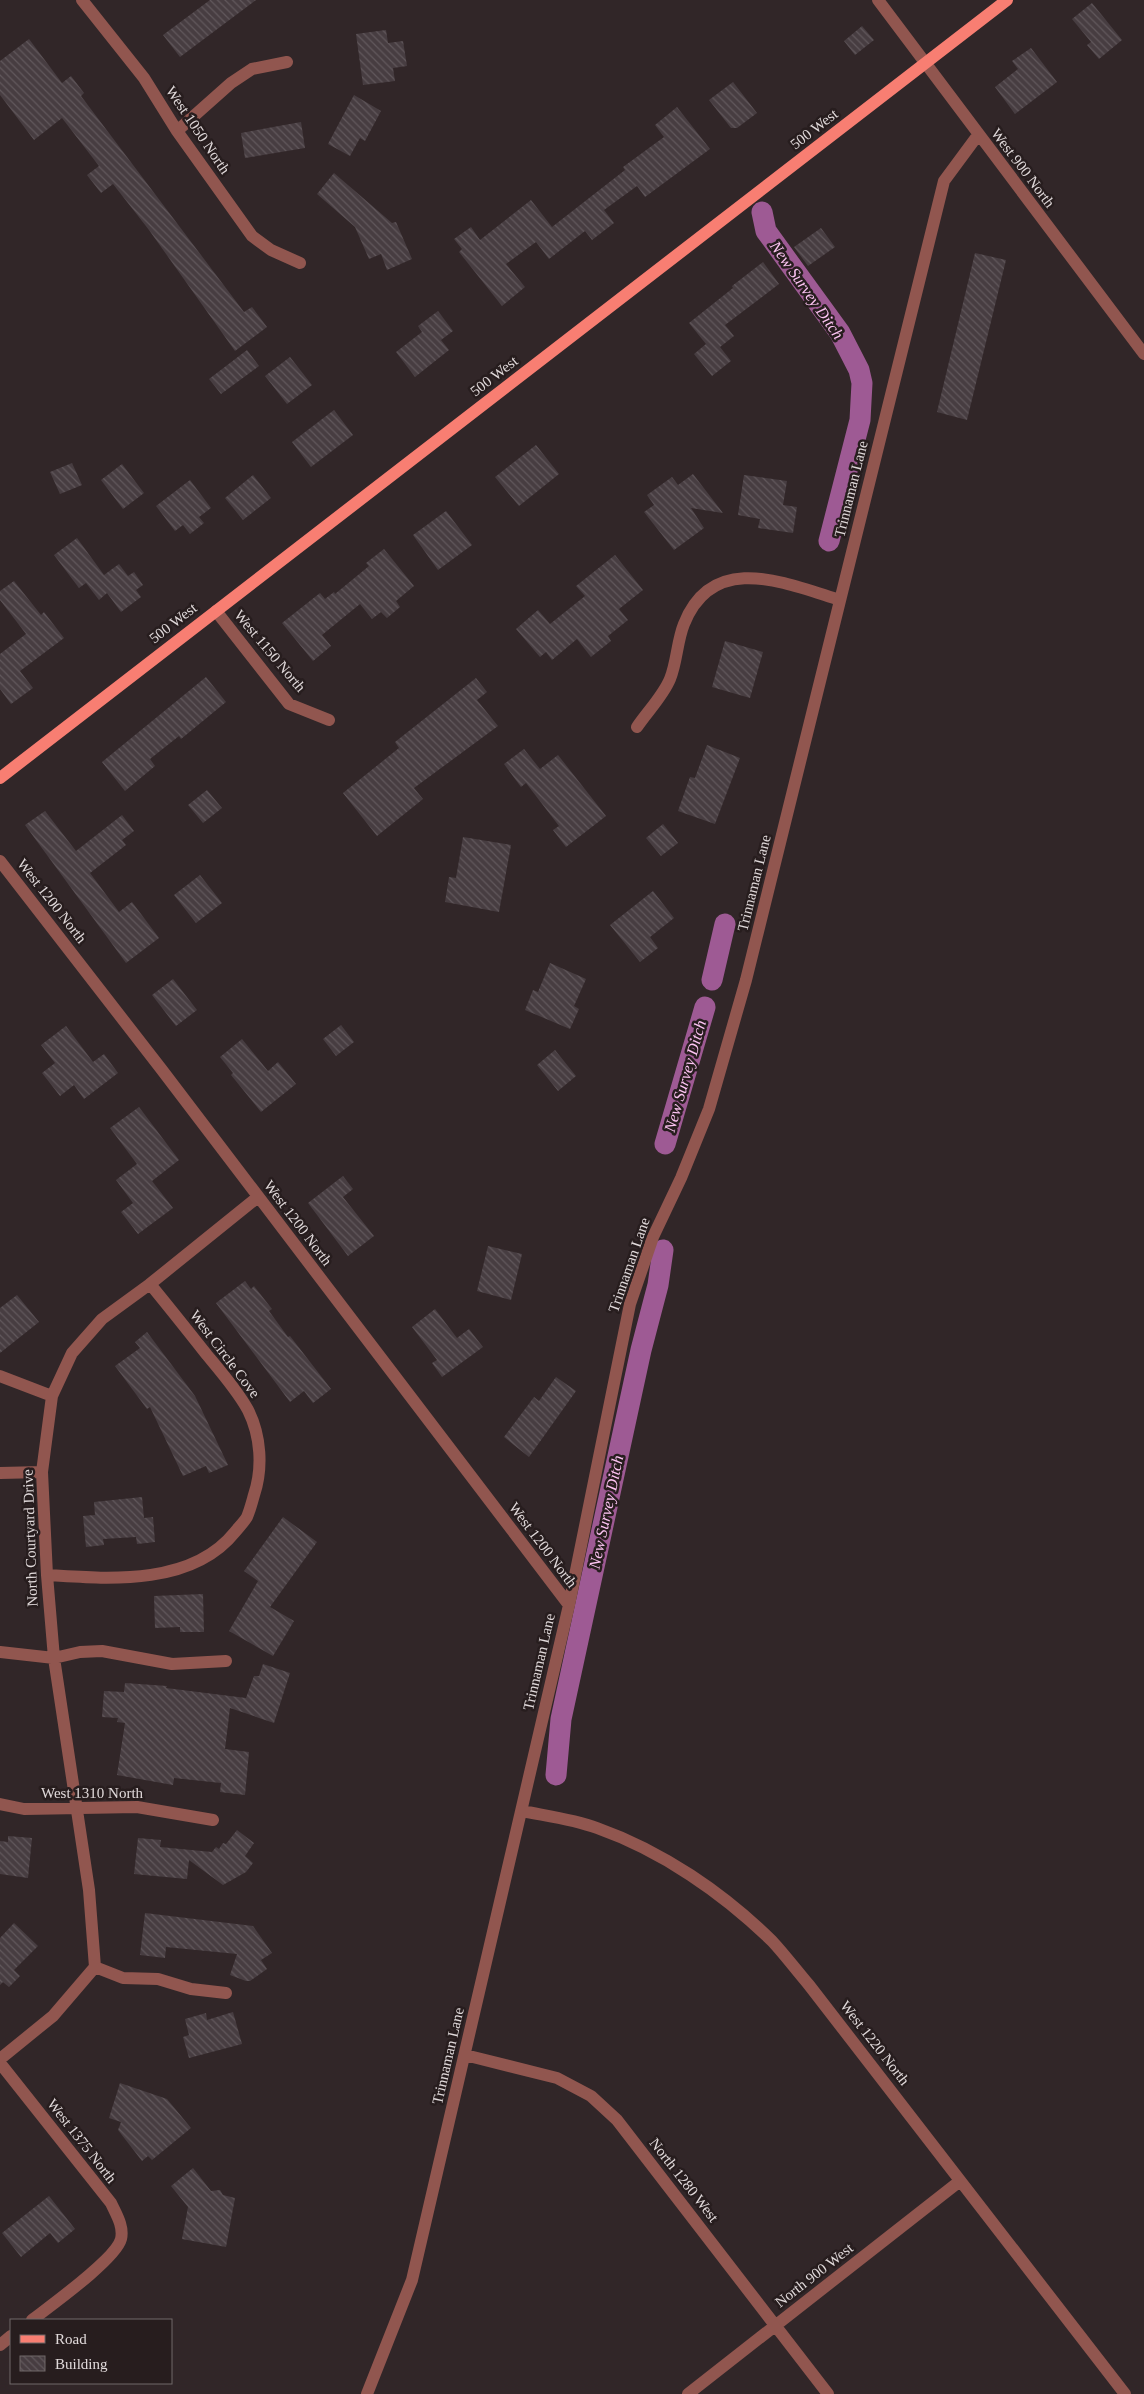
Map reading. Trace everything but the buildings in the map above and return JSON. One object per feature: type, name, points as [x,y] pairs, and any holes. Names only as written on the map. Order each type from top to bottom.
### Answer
[{"type":"main road","name":"500 West","points":[[0,778],[1008,0]]},
{"type":"street","name":"West 1050 North","points":[[82,0],[144,78],[177,131],[252,236],[271,250],[300,263]]},
{"type":"street","name":"West 900 North","points":[[878,0],[1144,354]]},
{"type":"street","points":[[177,131],[231,83],[252,70],[287,62]]},
{"type":"street","name":"Trinnaman Lane","points":[[367,2394],[412,2280],[522,1811],[568,1605],[630,1304],[653,1237],[681,1178],[709,1108],[746,980],[944,181],[978,135]]},
{"type":"street","points":[[637,727],[669,681],[684,624],[696,600],[721,582],[742,577],[778,581],[840,600]]},
{"type":"street","name":"West 1150 North","points":[[216,611],[288,704],[329,720]]},
{"type":"street","name":"West 1200 North","points":[[0,861],[568,1605]]},
{"type":"street","name":"North Courtyard Drive","points":[[95,1967],[89,1890],[54,1658],[47,1576],[42,1472],[52,1396],[72,1353],[102,1319],[150,1284],[258,1197]]},
{"type":"street","name":"West Circle Cove","points":[[47,1576],[89,1578],[133,1576],[173,1571],[205,1558],[227,1542],[246,1518],[257,1485],[260,1451],[256,1430],[248,1411],[233,1387],[150,1284]]},
{"type":"street","points":[[0,1376],[52,1396]]},
{"type":"street","points":[[0,1472],[42,1472]]},
{"type":"street","points":[[0,1652],[54,1658],[80,1652],[102,1651],[172,1664],[226,1661]]},
{"type":"street","name":"West 1310 North","points":[[0,1804],[24,1809],[137,1807],[213,1820]]},
{"type":"street","name":"West 1220 North","points":[[522,1811],[596,1828],[638,1845],[685,1872],[720,1896],[772,1942],[809,1985],[1125,2394]]},
{"type":"street","points":[[0,2061],[53,2016],[95,1967],[123,1978],[158,1980],[191,1989],[226,1993]]},
{"type":"street","name":"North 1280 West","points":[[465,2055],[557,2078],[591,2096],[617,2120],[828,2394]]},
{"type":"street","name":"West 1375 North","points":[[0,2061],[110,2202],[121,2224],[121,2240],[100,2266],[33,2319]]},
{"type":"street","name":"North 900 West","points":[[688,2394],[960,2181]]},
{"type":"street","points":[[0,2345],[10,2337]]},
{"type":"waterway","name":"New Survey Ditch","points":[[762,212],[766,231],[840,333],[859,370],[862,383],[860,420],[829,541]]},
{"type":"waterway","name":"New Survey Ditch","points":[[712,980],[725,924]]},
{"type":"waterway","name":"New Survey Ditch","points":[[665,1144],[705,1007]]},
{"type":"waterway","name":"New Survey Ditch","points":[[556,1775],[561,1719],[641,1350],[658,1285],[663,1250]]}]
